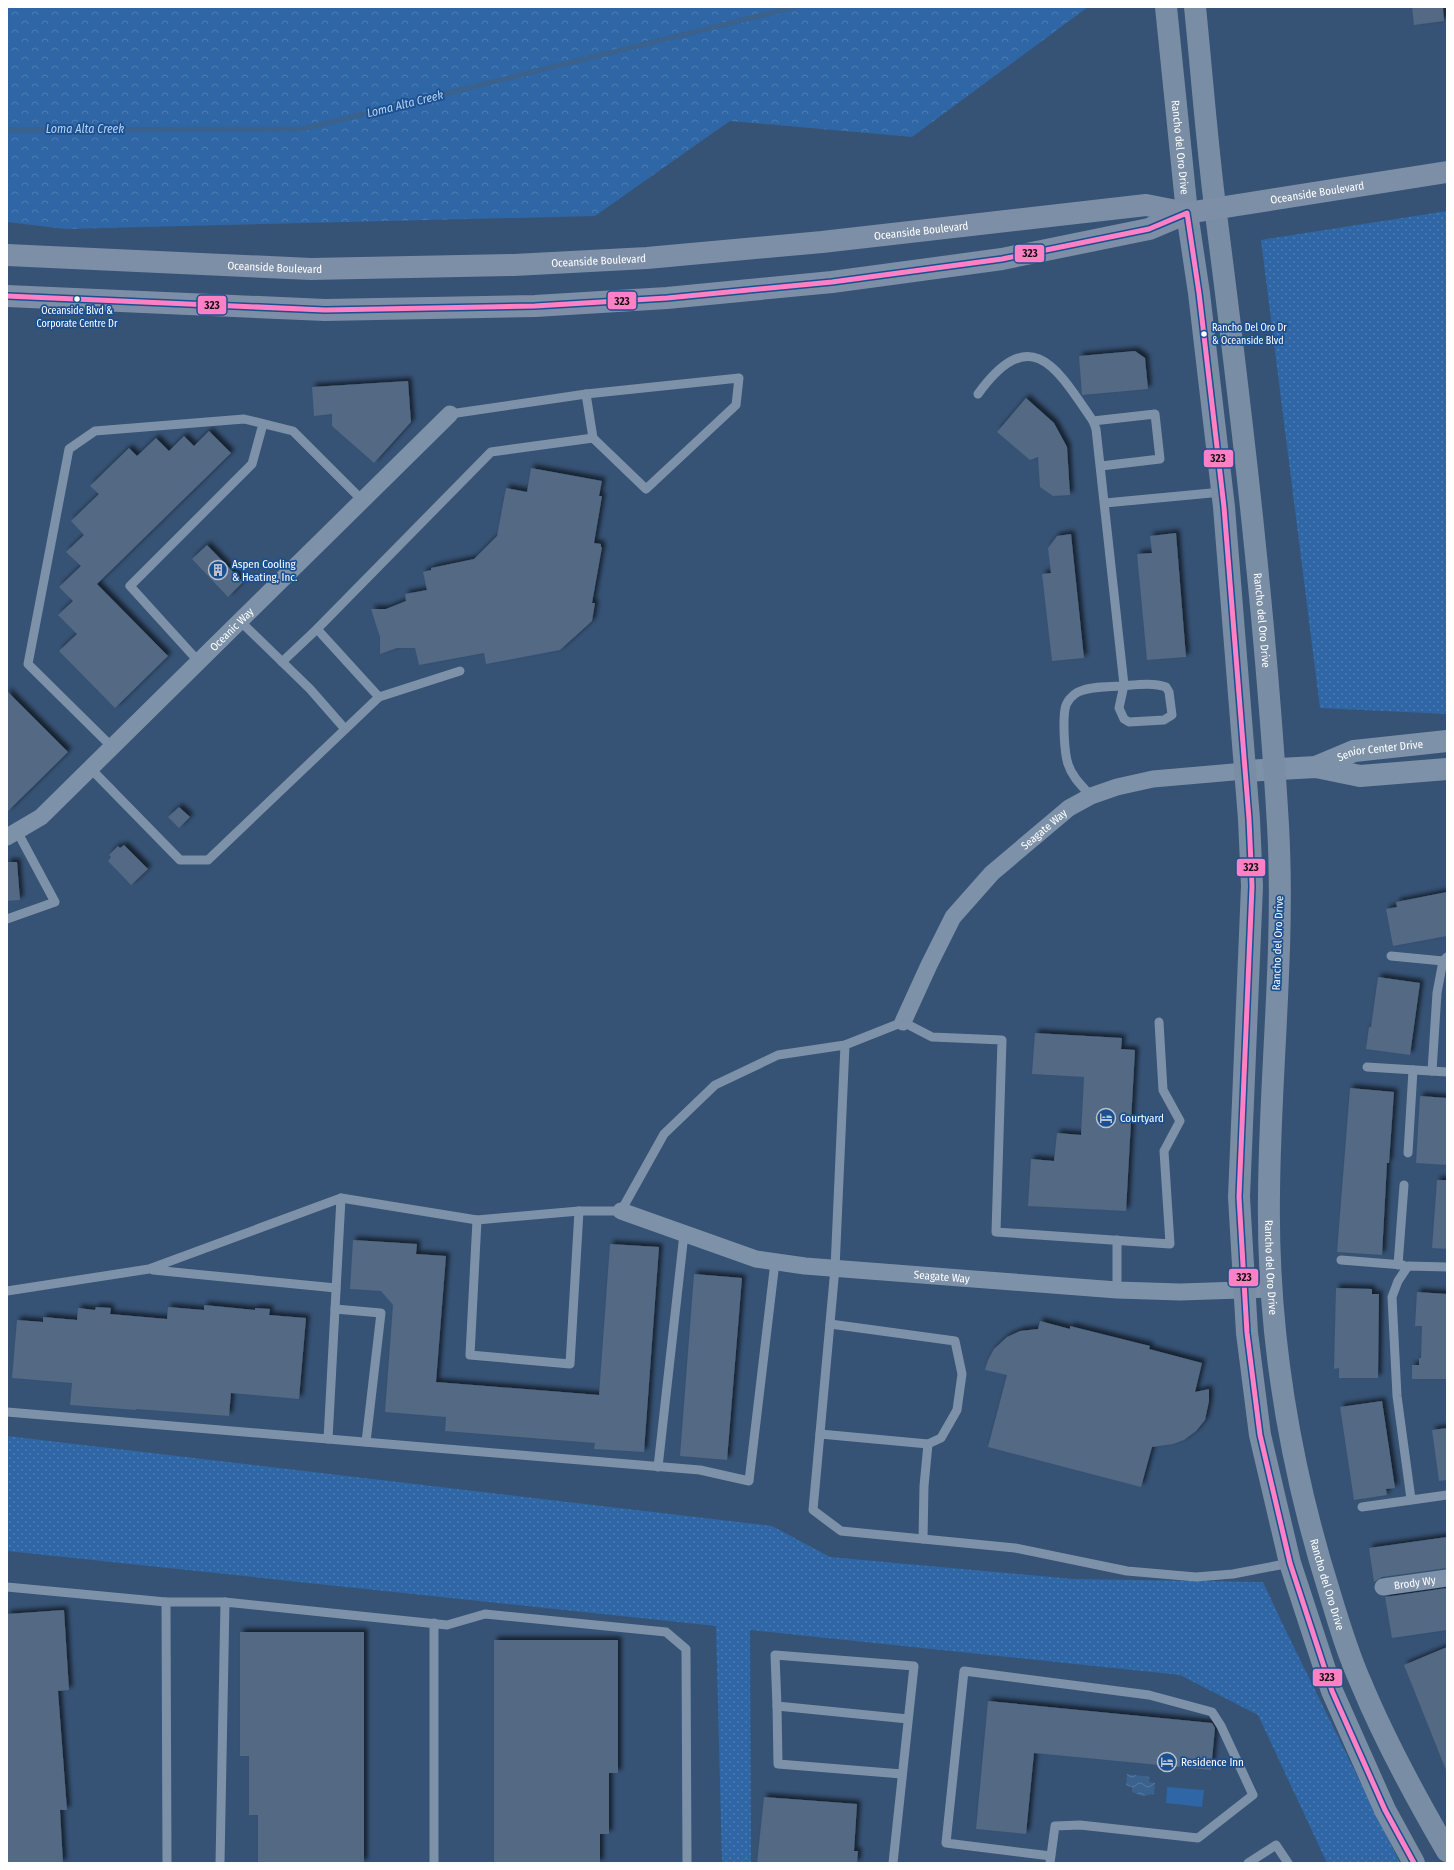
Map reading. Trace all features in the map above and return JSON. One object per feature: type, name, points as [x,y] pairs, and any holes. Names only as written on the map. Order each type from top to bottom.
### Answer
[{"type":"main road","name":"Rancho del Oro Drive","points":[[1166,7],[1187,213],[1199,293],[1222,492],[1245,772],[1252,886],[1239,1197],[1243,1291],[1260,1435],[1290,1563],[1332,1691],[1385,1810],[1414,1863]]},
{"type":"main road","name":"Rancho del Oro Drive","points":[[1195,7],[1215,210],[1227,290],[1251,504],[1274,770],[1279,854],[1280,910],[1268,1197],[1274,1330],[1289,1430],[1300,1484],[1318,1555],[1337,1616],[1359,1680],[1387,1742],[1447,1851]]},
{"type":"main road","name":"Oceanside Boulevard","points":[[7,296],[325,310],[535,306],[667,298],[832,282],[1002,259],[1149,229],[1187,213],[1215,210],[1447,172]]},
{"type":"main road","name":"Oceanside Boulevard","points":[[7,255],[311,269],[514,265],[647,258],[822,242],[1146,205],[1187,213]]},
{"type":"street","name":"Oceanic Way","points":[[13,835],[41,818],[450,414]]},
{"type":"street","name":"Senior Center Drive","points":[[1316,767],[1354,751],[1447,741]]},
{"type":"street","name":"Senior Center Drive","points":[[1274,770],[1316,767],[1360,776],[1447,769]]},
{"type":"street","name":"Seagate Way","points":[[903,1022],[929,964],[953,916],[992,873],[1069,808],[1091,796],[1117,787],[1153,779],[1274,770]]},
{"type":"street","name":"Seagate Way","points":[[621,1211],[756,1259],[775,1262],[1117,1290],[1180,1292],[1271,1289]]},
{"type":"street","name":"Brody Wy","points":[[1383,1586],[1447,1578]]},
{"type":"lane","points":[[978,394],[992,374],[1005,364],[1018,357],[1037,357],[1052,366],[1093,420],[1096,430],[1124,685],[1119,708],[1124,719],[1129,722],[1164,720],[1172,715],[1169,692],[1166,687],[1158,684],[1124,685],[1090,688],[1078,692],[1068,700],[1065,708],[1068,763],[1075,778],[1091,796]]},
{"type":"lane","points":[[450,414],[586,394],[739,378],[736,405],[646,489],[593,438],[586,394]]},
{"type":"lane","points":[[1093,420],[1156,414],[1160,459],[1101,466]]},
{"type":"lane","points":[[112,747],[28,664],[69,449],[94,431],[244,419],[293,431],[362,500]]},
{"type":"lane","points":[[199,662],[130,586],[252,464],[263,424]]},
{"type":"lane","points":[[282,662],[317,629],[491,452],[593,438]]},
{"type":"lane","points":[[1105,503],[1222,492]]},
{"type":"lane","points":[[240,621],[310,689],[345,729]]},
{"type":"lane","points":[[317,629],[379,697]]},
{"type":"lane","points":[[91,769],[180,860],[208,860],[379,697],[460,671]]},
{"type":"lane","points":[[7,919],[55,902],[13,835]]},
{"type":"lane","points":[[1391,956],[1445,959],[1437,993],[1432,1071]]},
{"type":"lane","points":[[7,1290],[149,1269],[341,1198],[476,1220],[579,1211],[621,1211],[664,1134],[715,1085],[778,1056],[845,1045],[903,1022],[932,1037],[1002,1040],[996,1232],[1170,1244],[1164,1151],[1180,1121],[1163,1090],[1159,1022]]},
{"type":"lane","points":[[845,1045],[834,1268],[813,1510],[841,1531],[1015,1548],[1127,1571],[1196,1577],[1233,1574],[1290,1563]]},
{"type":"lane","points":[[1367,1067],[1447,1072]]},
{"type":"lane","points":[[1408,1153],[1413,1070]]},
{"type":"lane","points":[[1398,1265],[1404,1185]]},
{"type":"lane","points":[[328,1439],[341,1198]]},
{"type":"lane","points":[[476,1220],[470,1355],[570,1364],[579,1211]]},
{"type":"lane","points":[[658,1467],[684,1234]]},
{"type":"lane","points":[[1117,1240],[1117,1290]]},
{"type":"lane","points":[[1341,1260],[1408,1266],[1447,1267]]},
{"type":"lane","points":[[7,1412],[700,1470],[749,1481],[775,1262]]},
{"type":"lane","points":[[1408,1266],[1398,1281],[1392,1297],[1396,1396],[1411,1500]]},
{"type":"lane","points":[[149,1269],[336,1288]]},
{"type":"lane","points":[[335,1309],[381,1313],[366,1442]]},
{"type":"lane","points":[[820,1434],[928,1444],[941,1438],[957,1410],[962,1374],[955,1341],[830,1324]]},
{"type":"lane","points":[[923,1539],[924,1486],[928,1444]]},
{"type":"lane","points":[[1362,1507],[1447,1495]]},
{"type":"lane","points":[[7,1587],[166,1602],[225,1602],[447,1625],[485,1614],[666,1632],[686,1649],[687,1863]]},
{"type":"lane","points":[[166,1602],[167,1863]]},
{"type":"lane","points":[[220,1863],[225,1602]]},
{"type":"lane","points":[[434,1623],[434,1863]]},
{"type":"lane","points":[[893,1863],[914,1666],[775,1655],[778,1764],[902,1774]]},
{"type":"lane","points":[[964,1671],[1150,1695],[1212,1712],[1221,1726],[1253,1795],[1198,1838],[1080,1825],[1056,1826],[1050,1860],[946,1843],[964,1671]]},
{"type":"lane","points":[[777,1706],[908,1719]]},
{"type":"lane","points":[[1248,1863],[1276,1845],[1288,1863]]},
{"type":"green space","points":[[7,7],[1088,7],[912,137],[730,121],[595,216],[65,229],[7,222]]},
{"type":"green space","points":[[1447,211],[1447,714],[1320,708],[1261,240]]},
{"type":"green space","points":[[7,1436],[772,1526],[830,1557],[1074,1579],[1263,1582],[1400,1863],[1327,1863],[1258,1715],[1180,1675],[750,1630],[751,1863],[722,1863],[716,1626],[7,1551]]},
{"type":"green space","points":[[1167,1787],[1204,1790],[1202,1807],[1166,1803]]},
{"type":"water","points":[[1127,1774],[1150,1777],[1149,1782],[1155,1783],[1154,1794],[1142,1796],[1132,1792],[1132,1787],[1126,1786]]},
{"type":"building","points":[[1412,7],[1443,7],[1444,21],[1414,25]]},
{"type":"building","points":[[1135,351],[1145,358],[1148,389],[1082,395],[1079,356]]},
{"type":"building","points":[[408,381],[411,422],[374,463],[332,426],[332,414],[314,416],[312,387]]},
{"type":"building","points":[[1026,398],[1054,423],[1067,447],[1070,495],[1053,496],[1040,487],[1038,457],[1030,460],[997,432]]},
{"type":"building","points":[[209,431],[231,453],[97,584],[168,656],[115,708],[59,651],[77,634],[58,615],[73,601],[59,587],[81,566],[66,552],[84,535],[71,521],[99,494],[90,486],[129,448],[137,456],[156,438],[169,451],[184,436],[194,446]]},
{"type":"building","points":[[531,468],[602,481],[599,496],[602,496],[594,543],[601,544],[602,547],[592,603],[595,603],[592,621],[560,650],[486,664],[484,653],[419,665],[415,648],[397,648],[380,654],[380,637],[371,609],[386,609],[406,601],[405,594],[427,590],[423,572],[431,570],[431,568],[474,559],[497,536],[506,488],[527,492]]},
{"type":"building","points":[[1176,533],[1186,657],[1147,660],[1137,554],[1152,553],[1150,536]]},
{"type":"building","points":[[1071,534],[1084,658],[1052,661],[1042,574],[1051,573],[1048,548],[1057,536]]},
{"type":"building","name":"Aspen Cooling & Heating, Inc.","points":[[207,545],[243,582],[228,597],[192,559]]},
{"type":"building","points":[[7,691],[68,752],[7,812]]},
{"type":"building","points":[[179,807],[190,817],[179,828],[168,817]]},
{"type":"building","points":[[124,845],[148,869],[131,885],[108,861],[111,857],[109,855],[118,846],[120,848]]},
{"type":"building","points":[[7,862],[17,862],[20,900],[7,901]]},
{"type":"building","points":[[1447,892],[1447,936],[1393,946],[1386,909],[1397,907],[1396,902]]},
{"type":"building","points":[[1378,977],[1420,983],[1410,1055],[1366,1049],[1369,1027],[1371,1027]]},
{"type":"building","name":"Courtyard","points":[[1035,1033],[1122,1038],[1121,1049],[1135,1050],[1126,1211],[1028,1206],[1031,1159],[1054,1161],[1057,1133],[1081,1135],[1084,1077],[1032,1074]]},
{"type":"building","points":[[1350,1088],[1394,1092],[1389,1163],[1387,1163],[1382,1255],[1337,1252]]},
{"type":"building","points":[[1420,1096],[1447,1098],[1447,1165],[1416,1163]]},
{"type":"building","points":[[1437,1180],[1447,1180],[1447,1249],[1432,1248]]},
{"type":"building","points":[[353,1240],[417,1244],[416,1254],[446,1256],[436,1382],[599,1395],[610,1244],[659,1247],[644,1452],[594,1449],[595,1443],[445,1431],[446,1417],[385,1412],[393,1305],[381,1291],[350,1289]]},
{"type":"building","points":[[694,1274],[742,1278],[727,1460],[680,1456]]},
{"type":"building","points":[[1336,1288],[1372,1289],[1372,1294],[1379,1294],[1378,1378],[1339,1378],[1339,1368],[1334,1369]]},
{"type":"building","points":[[1417,1292],[1447,1294],[1447,1379],[1412,1379],[1412,1365],[1419,1365],[1419,1358],[1421,1358],[1422,1326],[1415,1326]]},
{"type":"building","points":[[204,1305],[255,1310],[255,1308],[270,1309],[269,1315],[306,1318],[299,1399],[231,1393],[229,1416],[136,1410],[70,1405],[72,1383],[12,1378],[17,1320],[43,1322],[43,1317],[77,1320],[78,1308],[95,1310],[96,1307],[111,1308],[110,1314],[167,1319],[168,1307],[204,1310]]},
{"type":"building","points":[[1040,1321],[1070,1329],[1070,1326],[1150,1346],[1149,1349],[1202,1363],[1195,1392],[1209,1389],[1209,1401],[1205,1420],[1196,1431],[1184,1440],[1173,1444],[1152,1447],[1141,1487],[988,1447],[1007,1375],[985,1370],[988,1360],[994,1349],[1007,1337],[1020,1331],[1038,1329]]},
{"type":"building","points":[[1382,1401],[1395,1488],[1386,1489],[1387,1495],[1354,1500],[1340,1407]]},
{"type":"building","points":[[1447,1428],[1447,1480],[1439,1481],[1432,1430]]},
{"type":"building","points":[[1447,1537],[1447,1568],[1382,1577],[1374,1582],[1369,1548]]},
{"type":"building","points":[[1447,1588],[1447,1630],[1392,1638],[1385,1597]]},
{"type":"building","points":[[64,1610],[69,1690],[58,1691],[67,1810],[60,1810],[63,1863],[7,1863],[7,1614]]},
{"type":"building","points":[[240,1632],[364,1632],[364,1863],[258,1863],[258,1815],[249,1815],[249,1756],[240,1756]]},
{"type":"building","points":[[494,1640],[618,1640],[618,1773],[609,1773],[609,1834],[600,1834],[600,1863],[494,1863]]},
{"type":"building","points":[[1447,1647],[1447,1770],[1446,1770],[1404,1665]]},
{"type":"building","name":"Residence Inn","points":[[988,1701],[1212,1723],[1215,1728],[1211,1770],[1034,1753],[1026,1834],[976,1829]]},
{"type":"building","points":[[764,1797],[857,1804],[854,1851],[858,1851],[857,1863],[757,1863]]},
{"type":"waterway","name":"Loma Alta Creek","points":[[7,130],[303,129],[795,7]]},
{"type":"transit line","name":"323","points":[[7,296],[325,310],[535,306],[667,298],[832,282],[1002,259],[1149,229],[1187,213],[1199,293],[1224,507],[1249,819],[1252,886],[1239,1197],[1247,1333],[1260,1435],[1290,1563],[1332,1691],[1385,1810],[1414,1863]]},
{"type":"place","name":"Oceanside Blvd & Corporate Centre Dr","points":[[77,299]]},
{"type":"place","name":"Rancho Del Oro Dr & Oceanside Blvd","points":[[1204,334]]},
{"type":"place","name":"Aspen Cooling & Heating, Inc.","points":[[218,570]]},
{"type":"place","name":"Courtyard","points":[[1106,1118]]},
{"type":"place","name":"Residence Inn","points":[[1167,1762]]}]
